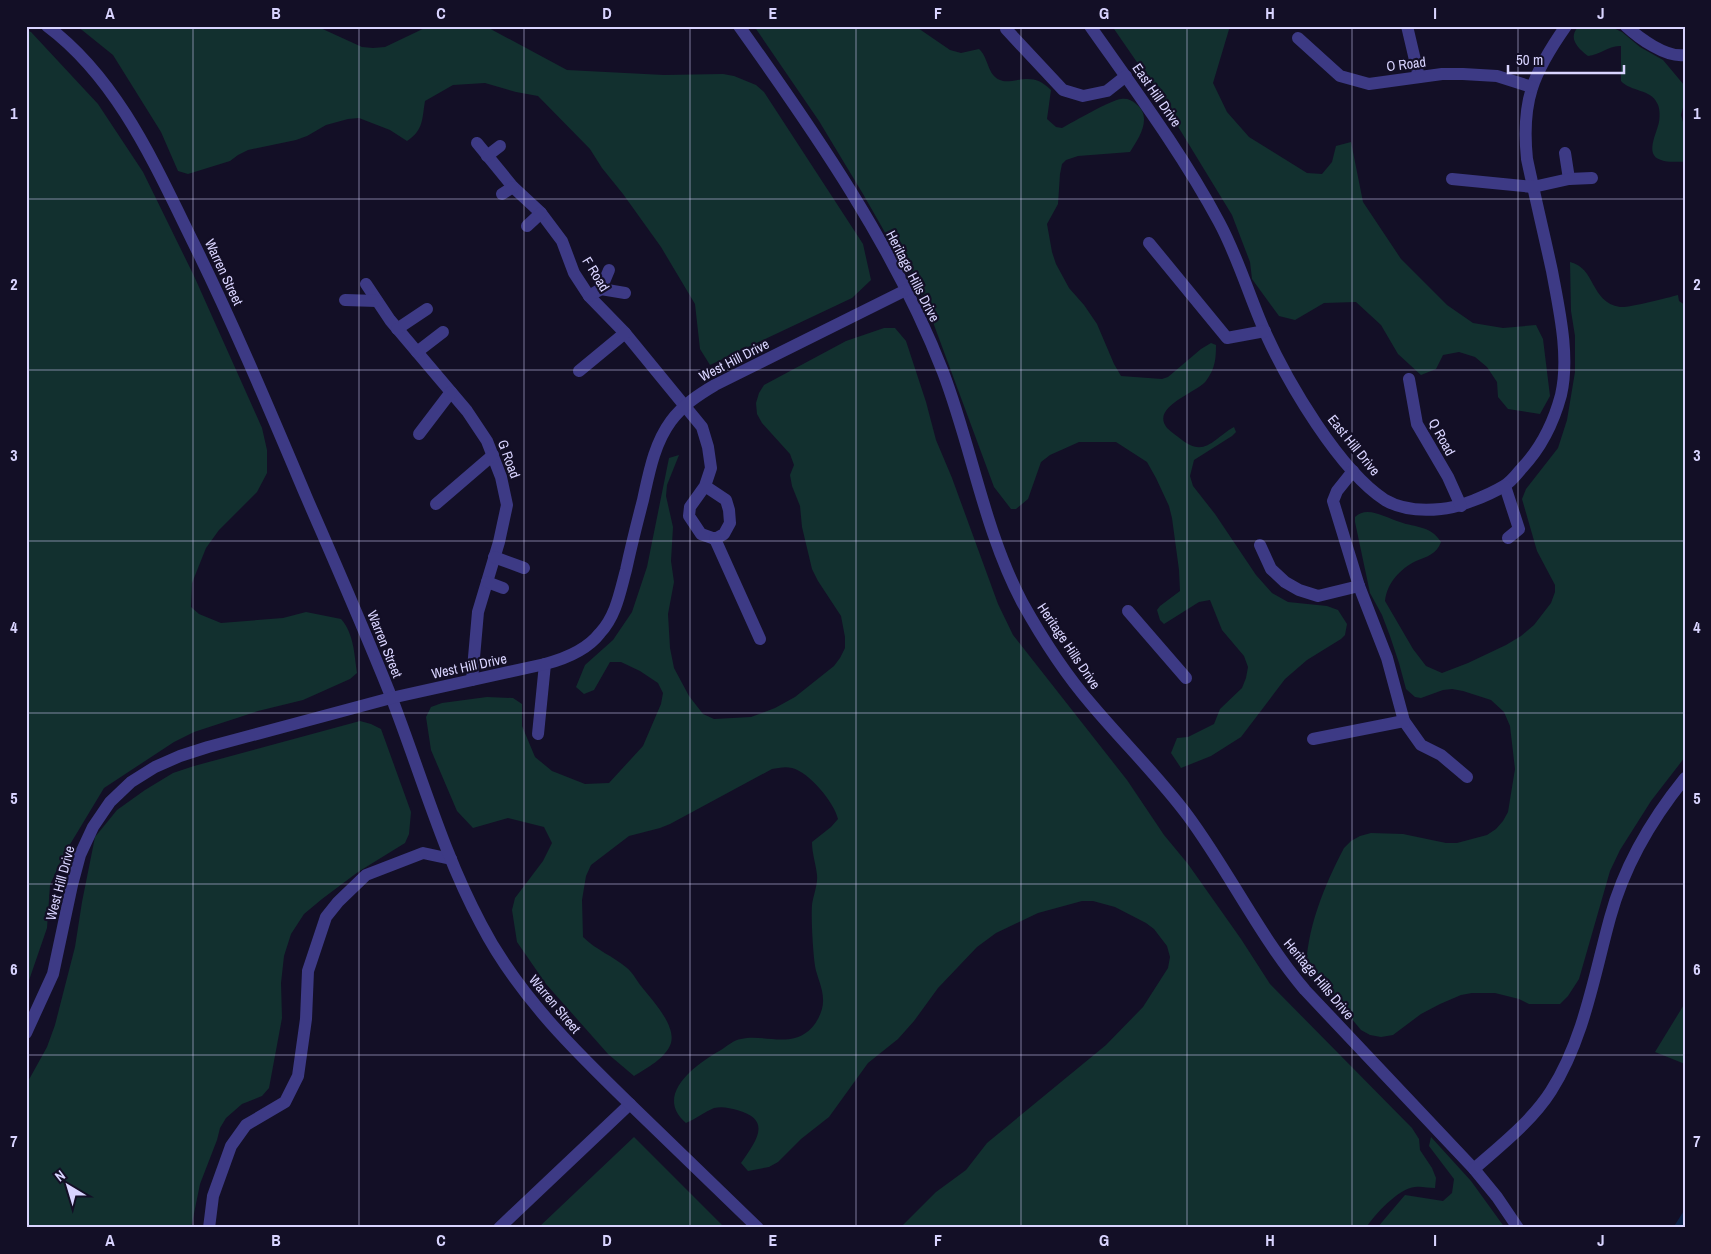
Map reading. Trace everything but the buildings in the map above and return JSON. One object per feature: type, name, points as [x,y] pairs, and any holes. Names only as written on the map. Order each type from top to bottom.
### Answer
[{"type":"street","name":"Warren Street","points":[[47,26],[74,49],[116,101],[155,166],[209,274],[391,698],[451,859],[465,894],[482,927],[503,962],[527,996],[580,1056],[758,1228]]},
{"type":"street","name":"Heritage Hills Drive","points":[[739,26],[854,196],[906,290],[943,372],[958,415],[990,525],[1004,564],[1022,601],[1066,674],[1092,706],[1164,785],[1191,819],[1285,966],[1305,990],[1474,1169],[1497,1197],[1518,1228]]},
{"type":"street","name":"East Hill Drive","points":[[1090,26],[1180,156],[1221,225],[1278,360],[1331,444],[1353,471],[1387,501],[1408,508],[1429,510],[1461,506],[1505,486],[1524,466],[1541,443],[1554,418],[1561,394],[1564,367],[1559,308],[1527,159],[1524,136],[1526,111],[1532,87],[1541,64],[1566,26]]},
{"type":"street","points":[[1407,26],[1420,77]]},
{"type":"street","points":[[1626,26],[1638,37],[1671,55],[1677,57],[1685,55]]},
{"type":"street","points":[[1006,29],[1063,90],[1083,96],[1107,91],[1126,76]]},
{"type":"street","name":"O Road","points":[[1298,38],[1340,76],[1369,84],[1420,77],[1463,74],[1497,76],[1532,87]]},
{"type":"street","name":"F Road","points":[[477,144],[487,156],[508,191],[541,213],[562,241],[574,273],[589,296],[626,333],[651,354],[684,406],[702,428],[708,447],[710,468],[705,486]]},
{"type":"street","points":[[487,156],[500,146]]},
{"type":"street","points":[[1565,154],[1569,179]]},
{"type":"street","points":[[1452,179],[1533,187],[1569,179],[1592,178]]},
{"type":"street","points":[[527,226],[541,213]]},
{"type":"street","points":[[1149,243],[1227,338],[1265,331]]},
{"type":"street","points":[[589,296],[601,289],[609,270]]},
{"type":"street","name":"G Road","points":[[366,284],[397,329],[467,411],[493,455],[501,477],[507,505],[478,612],[472,680]]},
{"type":"street","points":[[601,289],[625,293]]},
{"type":"street","name":"West Hill Drive","points":[[26,1033],[53,974],[80,855],[93,827],[110,802],[131,782],[155,767],[208,746],[391,698],[545,664],[564,659],[582,648],[600,634],[611,618],[619,595],[651,466],[659,443],[670,422],[684,406],[715,385],[906,290]]},
{"type":"street","points":[[345,300],[377,301]]},
{"type":"street","points":[[397,329],[427,309]]},
{"type":"street","points":[[416,352],[444,332]]},
{"type":"street","points":[[580,371],[626,333]]},
{"type":"street","name":"Q Road","points":[[1409,379],[1417,424],[1448,477],[1461,506]]},
{"type":"street","points":[[419,434],[451,392]]},
{"type":"street","points":[[436,504],[493,455]]},
{"type":"street","points":[[1353,471],[1337,491],[1333,501],[1359,586],[1387,658],[1404,721],[1421,745],[1441,755],[1467,777]]},
{"type":"street","points":[[705,486],[726,500],[729,510],[730,523],[724,534],[714,538],[701,534],[689,516],[690,507],[705,486]]},
{"type":"street","points":[[1505,486],[1519,529],[1508,538]]},
{"type":"street","points":[[714,538],[760,639]]},
{"type":"street","points":[[1260,545],[1271,569],[1285,582],[1299,590],[1318,596],[1359,586]]},
{"type":"street","points":[[494,557],[524,568]]},
{"type":"street","points":[[487,582],[503,588]]},
{"type":"street","points":[[1128,611],[1186,678]]},
{"type":"street","points":[[538,734],[545,664]]},
{"type":"street","points":[[1313,739],[1404,721]]},
{"type":"street","points":[[1474,1169],[1532,1115],[1554,1084],[1566,1062],[1591,996],[1610,918],[1632,857],[1650,825],[1685,778]]},
{"type":"street","points":[[209,1228],[213,1196],[231,1146],[246,1125],[285,1102],[298,1076],[306,1019],[308,971],[326,917],[338,902],[366,875],[423,853],[451,859]]},
{"type":"street","points":[[499,1228],[630,1104]]},
{"type":"green space","points":[[77,26],[316,26],[362,47],[373,48],[385,47],[429,26],[485,26],[567,70],[664,75],[723,74],[734,76],[756,85],[764,92],[863,244],[871,280],[852,298],[710,365],[700,349],[695,304],[661,247],[590,149],[538,96],[485,83],[453,85],[425,101],[419,128],[413,137],[407,141],[390,130],[359,118],[348,119],[326,125],[296,140],[248,150],[230,161],[188,174],[178,171],[161,132],[113,55]]},
{"type":"green space","points":[[754,26],[915,26],[950,50],[961,53],[979,49],[985,57],[990,70],[1000,80],[1024,79],[1042,83],[1051,90],[1047,119],[1056,127],[1062,128],[1121,99],[1131,100],[1141,109],[1144,115],[1143,128],[1130,152],[1078,156],[1066,160],[1062,164],[1058,204],[1047,224],[1056,264],[1069,288],[1097,324],[1121,376],[1162,379],[1168,377],[1201,349],[1211,343],[1216,345],[1214,364],[1206,381],[1169,407],[1163,420],[1167,428],[1182,440],[1197,447],[1209,444],[1234,427],[1236,432],[1232,436],[1194,460],[1190,476],[1193,486],[1215,514],[1256,575],[1272,593],[1288,602],[1327,606],[1338,610],[1347,624],[1345,635],[1341,639],[1307,660],[1285,679],[1241,737],[1211,756],[1181,768],[1171,753],[1177,738],[1188,737],[1214,724],[1220,709],[1242,688],[1248,667],[1244,656],[1222,630],[1210,600],[1199,602],[1164,624],[1160,620],[1157,610],[1180,591],[1179,570],[1169,506],[1147,462],[1116,442],[1079,442],[1050,455],[1041,462],[1028,499],[1016,509],[1011,509],[994,487],[927,306],[819,121]]},
{"type":"green space","points":[[1112,26],[1230,26],[1213,83],[1227,112],[1249,137],[1307,173],[1322,174],[1332,162],[1336,146],[1351,142],[1363,202],[1401,259],[1447,305],[1473,323],[1503,328],[1536,325],[1543,339],[1550,396],[1540,414],[1508,409],[1498,397],[1497,382],[1487,367],[1475,357],[1459,352],[1443,355],[1436,369],[1421,375],[1398,354],[1381,325],[1356,302],[1324,303],[1295,320],[1279,316],[1252,279],[1250,262],[1232,215],[1152,84]]},
{"type":"green space","points":[[1579,26],[1609,26],[1622,32],[1640,47],[1663,60],[1684,85],[1684,104],[1681,115],[1685,129],[1685,162],[1664,161],[1653,154],[1653,143],[1659,120],[1659,107],[1650,95],[1625,85],[1621,81],[1621,46],[1612,47],[1588,56],[1581,50],[1574,39]]},
{"type":"green space","points":[[26,30],[31,32],[98,104],[143,172],[194,276],[262,428],[267,450],[267,473],[257,492],[219,530],[206,548],[192,583],[191,607],[199,614],[221,623],[283,618],[306,612],[341,619],[351,637],[357,673],[350,679],[303,700],[258,711],[194,732],[174,742],[104,788],[63,856],[50,885],[47,928],[26,989]]},
{"type":"green space","points":[[1570,262],[1578,265],[1585,271],[1603,299],[1610,304],[1625,307],[1678,295],[1679,301],[1685,305],[1685,757],[1651,801],[1620,850],[1610,871],[1579,979],[1568,996],[1560,1004],[1529,1004],[1519,999],[1495,993],[1472,993],[1461,995],[1421,1014],[1393,1035],[1381,1037],[1370,1035],[1361,1030],[1346,1012],[1320,989],[1306,973],[1309,941],[1313,925],[1323,893],[1344,848],[1360,836],[1371,833],[1403,834],[1446,843],[1457,843],[1487,835],[1496,829],[1508,812],[1515,769],[1510,726],[1504,712],[1491,700],[1452,689],[1443,690],[1421,698],[1415,697],[1406,689],[1390,636],[1382,615],[1370,593],[1355,517],[1365,512],[1371,512],[1427,530],[1441,542],[1434,552],[1410,564],[1395,577],[1388,588],[1385,601],[1413,649],[1426,666],[1442,673],[1506,645],[1534,625],[1551,603],[1555,592],[1555,585],[1537,551],[1522,499],[1526,489],[1558,448],[1567,420],[1575,372],[1575,336],[1571,311]]},
{"type":"green space","points":[[884,328],[895,328],[906,341],[936,440],[952,478],[998,604],[1013,635],[1127,780],[1164,835],[1188,864],[1241,939],[1270,984],[1412,1128],[1419,1139],[1420,1150],[1436,1178],[1435,1188],[1415,1187],[1402,1192],[1375,1216],[1366,1228],[900,1228],[936,1192],[966,1170],[987,1143],[1106,1045],[1143,1007],[1168,968],[1170,957],[1167,946],[1154,929],[1115,907],[1093,901],[1082,901],[1038,913],[996,933],[977,947],[938,988],[898,1039],[868,1063],[829,1117],[801,1139],[778,1162],[769,1167],[748,1171],[741,1163],[756,1140],[758,1126],[755,1120],[748,1114],[720,1107],[714,1108],[686,1123],[677,1112],[674,1102],[676,1091],[690,1072],[700,1063],[731,1043],[749,1038],[792,1039],[807,1032],[821,1013],[823,995],[815,966],[812,936],[812,905],[817,879],[812,842],[838,819],[832,804],[813,781],[792,768],[772,769],[670,824],[629,836],[591,865],[586,876],[582,900],[583,937],[629,970],[662,1013],[670,1028],[672,1036],[669,1048],[661,1058],[645,1070],[634,1076],[608,1054],[546,984],[517,942],[512,910],[515,898],[543,861],[552,843],[544,827],[508,818],[473,828],[457,811],[431,750],[426,717],[431,707],[442,703],[487,697],[513,698],[522,704],[522,726],[535,757],[552,771],[585,784],[609,783],[643,746],[661,704],[663,693],[658,683],[640,671],[621,662],[610,662],[594,690],[584,694],[576,687],[585,665],[613,640],[632,612],[647,567],[669,458],[679,455],[667,485],[666,496],[673,527],[671,561],[674,582],[668,614],[670,648],[674,668],[689,696],[703,714],[714,719],[751,717],[775,708],[795,697],[834,666],[845,648],[841,616],[812,569],[802,527],[800,506],[792,486],[790,475],[794,465],[790,454],[762,423],[757,414],[756,403],[764,385],[846,341]]},
{"type":"green space","points":[[360,721],[381,729],[411,812],[409,834],[405,843],[358,872],[304,914],[291,934],[284,956],[281,983],[282,1018],[269,1088],[262,1096],[242,1104],[226,1118],[220,1128],[200,1184],[191,1228],[26,1228],[26,1085],[47,1047],[55,1025],[75,947],[95,837],[117,810],[173,773]]},
{"type":"green space","points":[[1685,1003],[1685,1064],[1655,1052]]},
{"type":"green space","points":[[634,1137],[725,1228],[538,1228]]},
{"type":"green space","points":[[1431,1137],[1471,1181],[1505,1228],[1377,1228],[1405,1195],[1443,1201],[1452,1193],[1454,1179],[1429,1146]]},
{"type":"water","points":[[1685,1209],[1685,1228],[1673,1228]]}]
